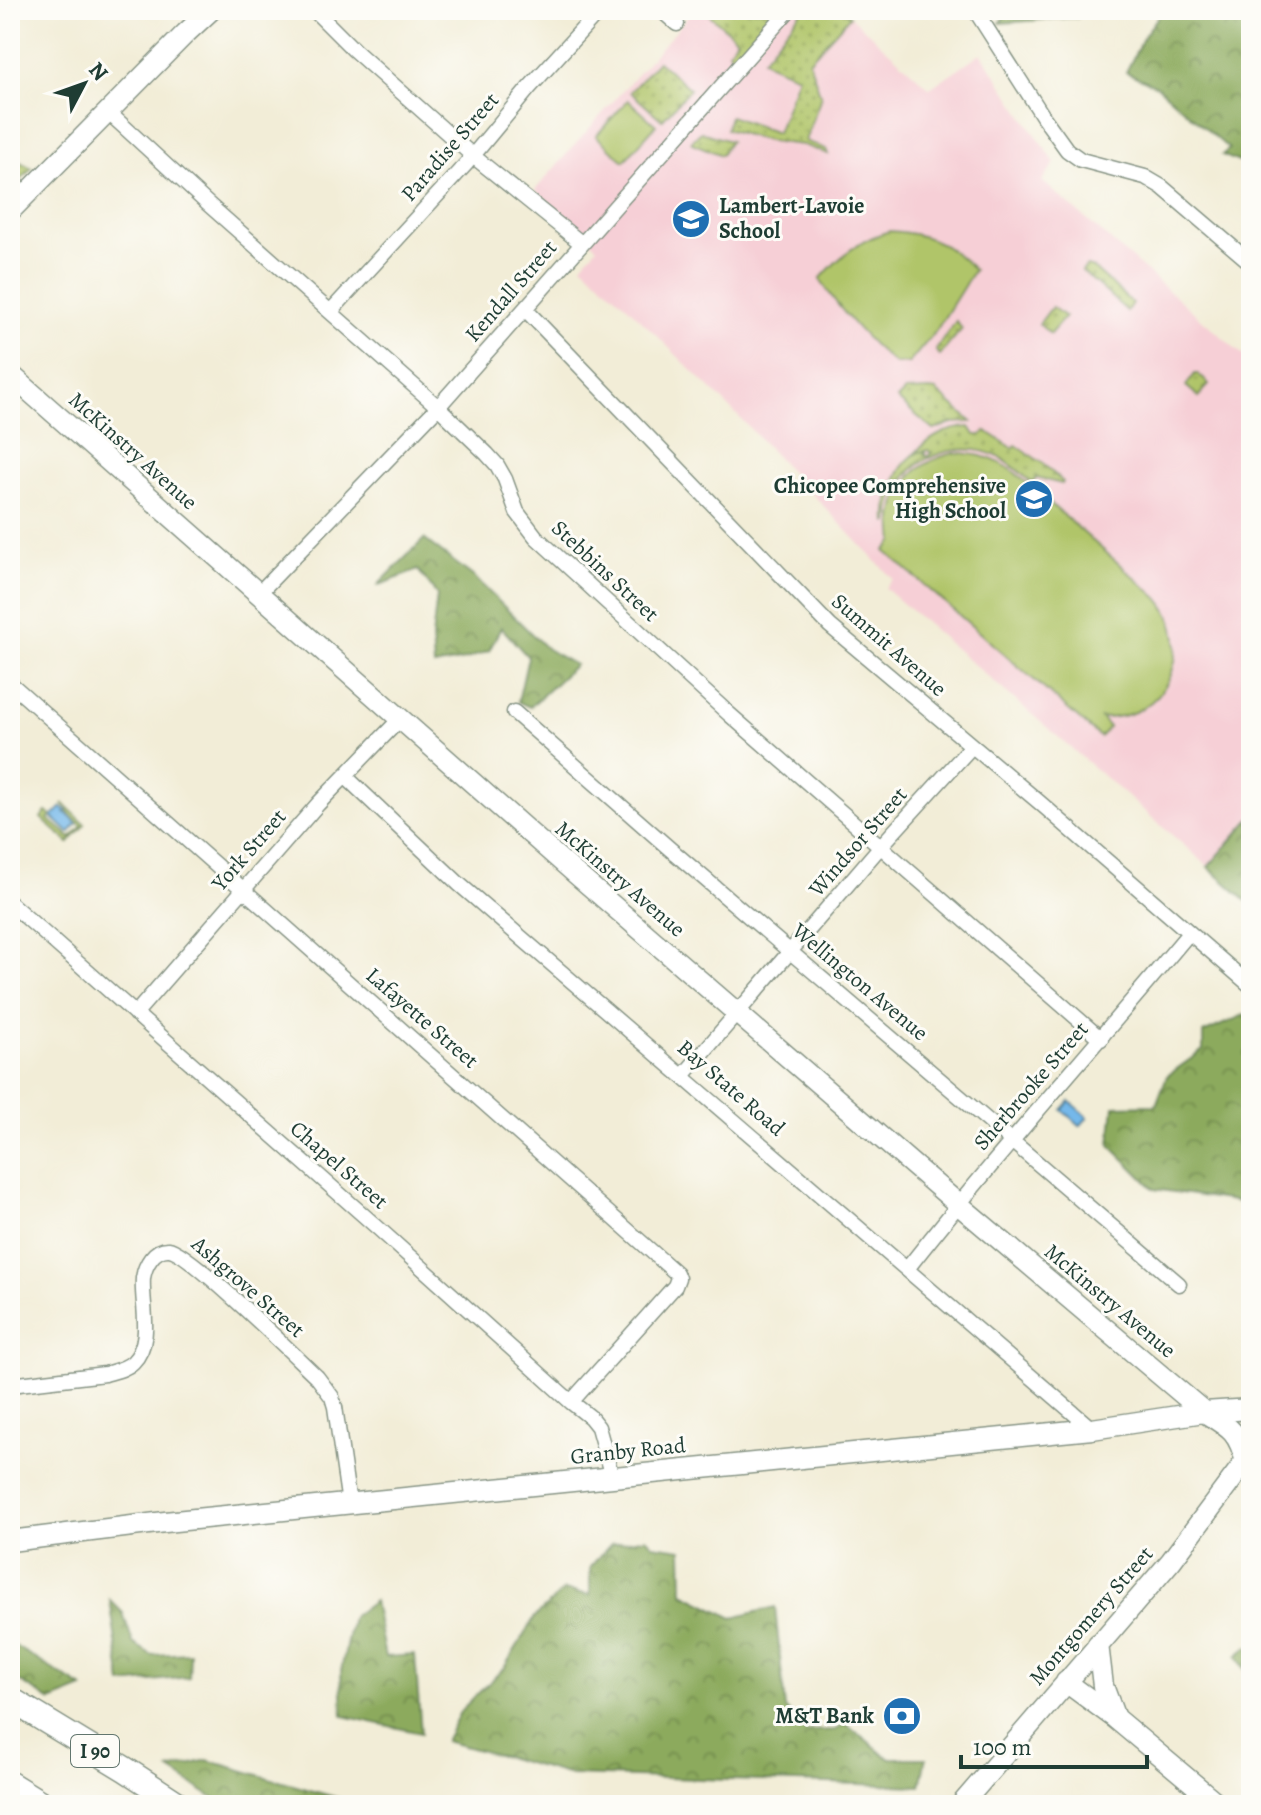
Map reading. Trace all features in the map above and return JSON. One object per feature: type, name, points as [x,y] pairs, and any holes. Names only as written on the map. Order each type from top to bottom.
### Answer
[{"type":"highway","name":"I 90","points":[[10,1699],[180,1805]]},
{"type":"highway","points":[[10,1784],[44,1805]]},
{"type":"main road","points":[[10,211],[211,10]]},
{"type":"main road","name":"McKinstry Avenue","points":[[10,374],[958,1204],[1204,1412],[1229,1428],[1248,1458]]},
{"type":"main road","name":"Granby Road","points":[[10,1541],[165,1522],[1092,1429],[1204,1412],[1251,1409]]},
{"type":"main road","name":"Montgomery Street","points":[[961,1805],[1171,1561],[1248,1458]]},
{"type":"main road","points":[[1098,1644],[1103,1686],[1115,1718]]},
{"type":"main road","points":[[1066,1682],[1115,1718],[1219,1805]]},
{"type":"main road","points":[[1066,1682],[1098,1720],[1199,1805]]},
{"type":"street","points":[[314,10],[354,50],[473,156],[581,243]]},
{"type":"street","name":"Paradise Street","points":[[331,311],[473,156],[600,10]]},
{"type":"street","points":[[661,10],[677,24]]},
{"type":"street","name":"Kendall Street","points":[[258,594],[438,407],[789,10]]},
{"type":"street","points":[[975,10],[1067,150],[1081,160],[1145,177],[1162,187],[1251,263]]},
{"type":"street","name":"Stebbins Street","points":[[108,112],[487,454],[505,479],[513,506],[536,537],[718,704],[1101,1039]]},
{"type":"street","name":"Summit Avenue","points":[[525,309],[830,626],[1251,986]]},
{"type":"street","name":"Lafayette Street","points":[[10,683],[677,1275],[675,1286],[571,1402]]},
{"type":"street","name":"Wellington Avenue","points":[[514,712],[1179,1284]]},
{"type":"street","name":"York Street","points":[[135,1014],[309,814],[401,718]]},
{"type":"street","name":"Windsor Street","points":[[683,1076],[880,847],[972,746]]},
{"type":"street","name":"Bay State Road","points":[[345,776],[459,884],[1092,1429]]},
{"type":"street","name":"Chapel Street","points":[[10,903],[590,1417],[598,1427],[612,1477]]},
{"type":"street","name":"Sherbrooke Street","points":[[907,1269],[958,1204],[1189,933]]},
{"type":"street","name":"Ashgrove Street","points":[[10,1385],[105,1374],[130,1365],[137,1358],[145,1330],[145,1268],[158,1252],[174,1250],[212,1279],[317,1377],[327,1390],[335,1407],[349,1504]]},
{"type":"shaded area","name":"Chicopee Comprehensive High School","points":[[694,10],[843,10],[930,88],[981,53],[1055,163],[1042,181],[1251,362],[1251,903],[885,588],[893,579],[739,417],[582,265],[597,247],[535,190]]},
{"type":"green space","points":[[704,10],[777,10],[732,56],[729,51],[737,39]]},
{"type":"green space","points":[[803,10],[843,10],[850,16],[809,61],[821,97],[805,141],[826,149],[828,154],[803,145],[767,141],[726,129],[730,116],[777,133],[798,76],[763,59]]},
{"type":"green space","points":[[1010,10],[1082,10],[1079,17],[1000,23]]},
{"type":"green space","points":[[1163,10],[1251,10],[1251,167],[1222,155],[1229,149],[1157,86],[1126,72],[1144,36]]},
{"type":"green space","points":[[658,61],[690,89],[662,120],[630,92]]},
{"type":"green space","points":[[628,100],[656,125],[624,161],[596,136]]},
{"type":"green space","points":[[701,132],[730,141],[721,155],[691,142]]},
{"type":"green space","points":[[10,157],[32,168],[10,191]]},
{"type":"green space","points":[[890,231],[936,241],[974,270],[936,331],[909,363],[895,364],[874,345],[846,315],[820,279],[851,249]]},
{"type":"green space","points":[[1087,266],[1132,303],[1127,311],[1082,271]]},
{"type":"green space","points":[[1052,307],[1065,317],[1050,334],[1039,324]]},
{"type":"green space","points":[[956,321],[962,329],[940,355],[936,349]]},
{"type":"green space","points":[[1195,374],[1209,384],[1199,397],[1186,386]]},
{"type":"green space","points":[[905,391],[936,391],[972,422],[952,423],[934,430],[897,399]]},
{"type":"green space","points":[[970,427],[975,435],[986,431],[1013,448],[1016,445],[1042,463],[1062,484],[1037,478],[1032,483],[1006,461],[975,450],[956,450],[929,458],[931,453],[928,450],[913,455],[938,435]]},
{"type":"green space","points":[[919,452],[925,452],[928,458],[912,470],[900,485],[887,523],[888,503],[898,473]]},
{"type":"green space","points":[[955,453],[986,457],[1013,471],[1158,598],[1168,612],[1176,644],[1171,675],[1152,702],[1128,715],[1101,718],[1109,727],[1100,737],[885,551],[894,541],[894,510],[905,484],[926,464]]},
{"type":"green space","points":[[424,539],[474,577],[547,649],[575,665],[530,707],[518,702],[528,657],[501,627],[489,651],[434,666],[432,638],[437,595],[418,570],[377,586]]},
{"type":"green space","points":[[63,803],[85,824],[69,843],[41,818],[46,812],[51,816],[48,819],[71,838],[82,826],[67,812],[69,810]]},
{"type":"green space","points":[[1251,818],[1251,905],[1208,867]]},
{"type":"green space","points":[[1251,1012],[1251,1207],[1234,1201],[1154,1189],[1110,1145],[1114,1106],[1156,1105],[1167,1076],[1203,1050],[1203,1033]]},
{"type":"green space","points":[[646,1538],[653,1545],[682,1549],[683,1593],[733,1618],[775,1607],[785,1708],[805,1731],[835,1730],[845,1723],[889,1758],[926,1758],[920,1786],[571,1775],[445,1741],[461,1710],[504,1668],[535,1617],[564,1590],[590,1595],[590,1567],[611,1544]]},
{"type":"green space","points":[[110,1600],[123,1613],[133,1643],[152,1655],[190,1653],[189,1677],[122,1684]]},
{"type":"green space","points":[[374,1601],[385,1657],[415,1655],[421,1733],[343,1716],[341,1671],[352,1617]]},
{"type":"green space","points":[[10,1643],[83,1688],[51,1701],[10,1675]]},
{"type":"green space","points":[[1248,1646],[1251,1648],[1251,1781],[1248,1781],[1250,1678],[1237,1656]]},
{"type":"green space","points":[[207,1760],[362,1805],[224,1805],[170,1770]]},
{"type":"water","points":[[62,807],[77,824],[69,833],[52,817]]},
{"type":"water","points":[[1070,1101],[1088,1117],[1080,1126],[1062,1110]]},
{"type":"place","name":"Lambert-Lavoie School","points":[[691,219]]},
{"type":"place","name":"Chicopee Comprehensive High School","points":[[1034,499]]},
{"type":"place","name":"M&T Bank","points":[[902,1716]]}]
